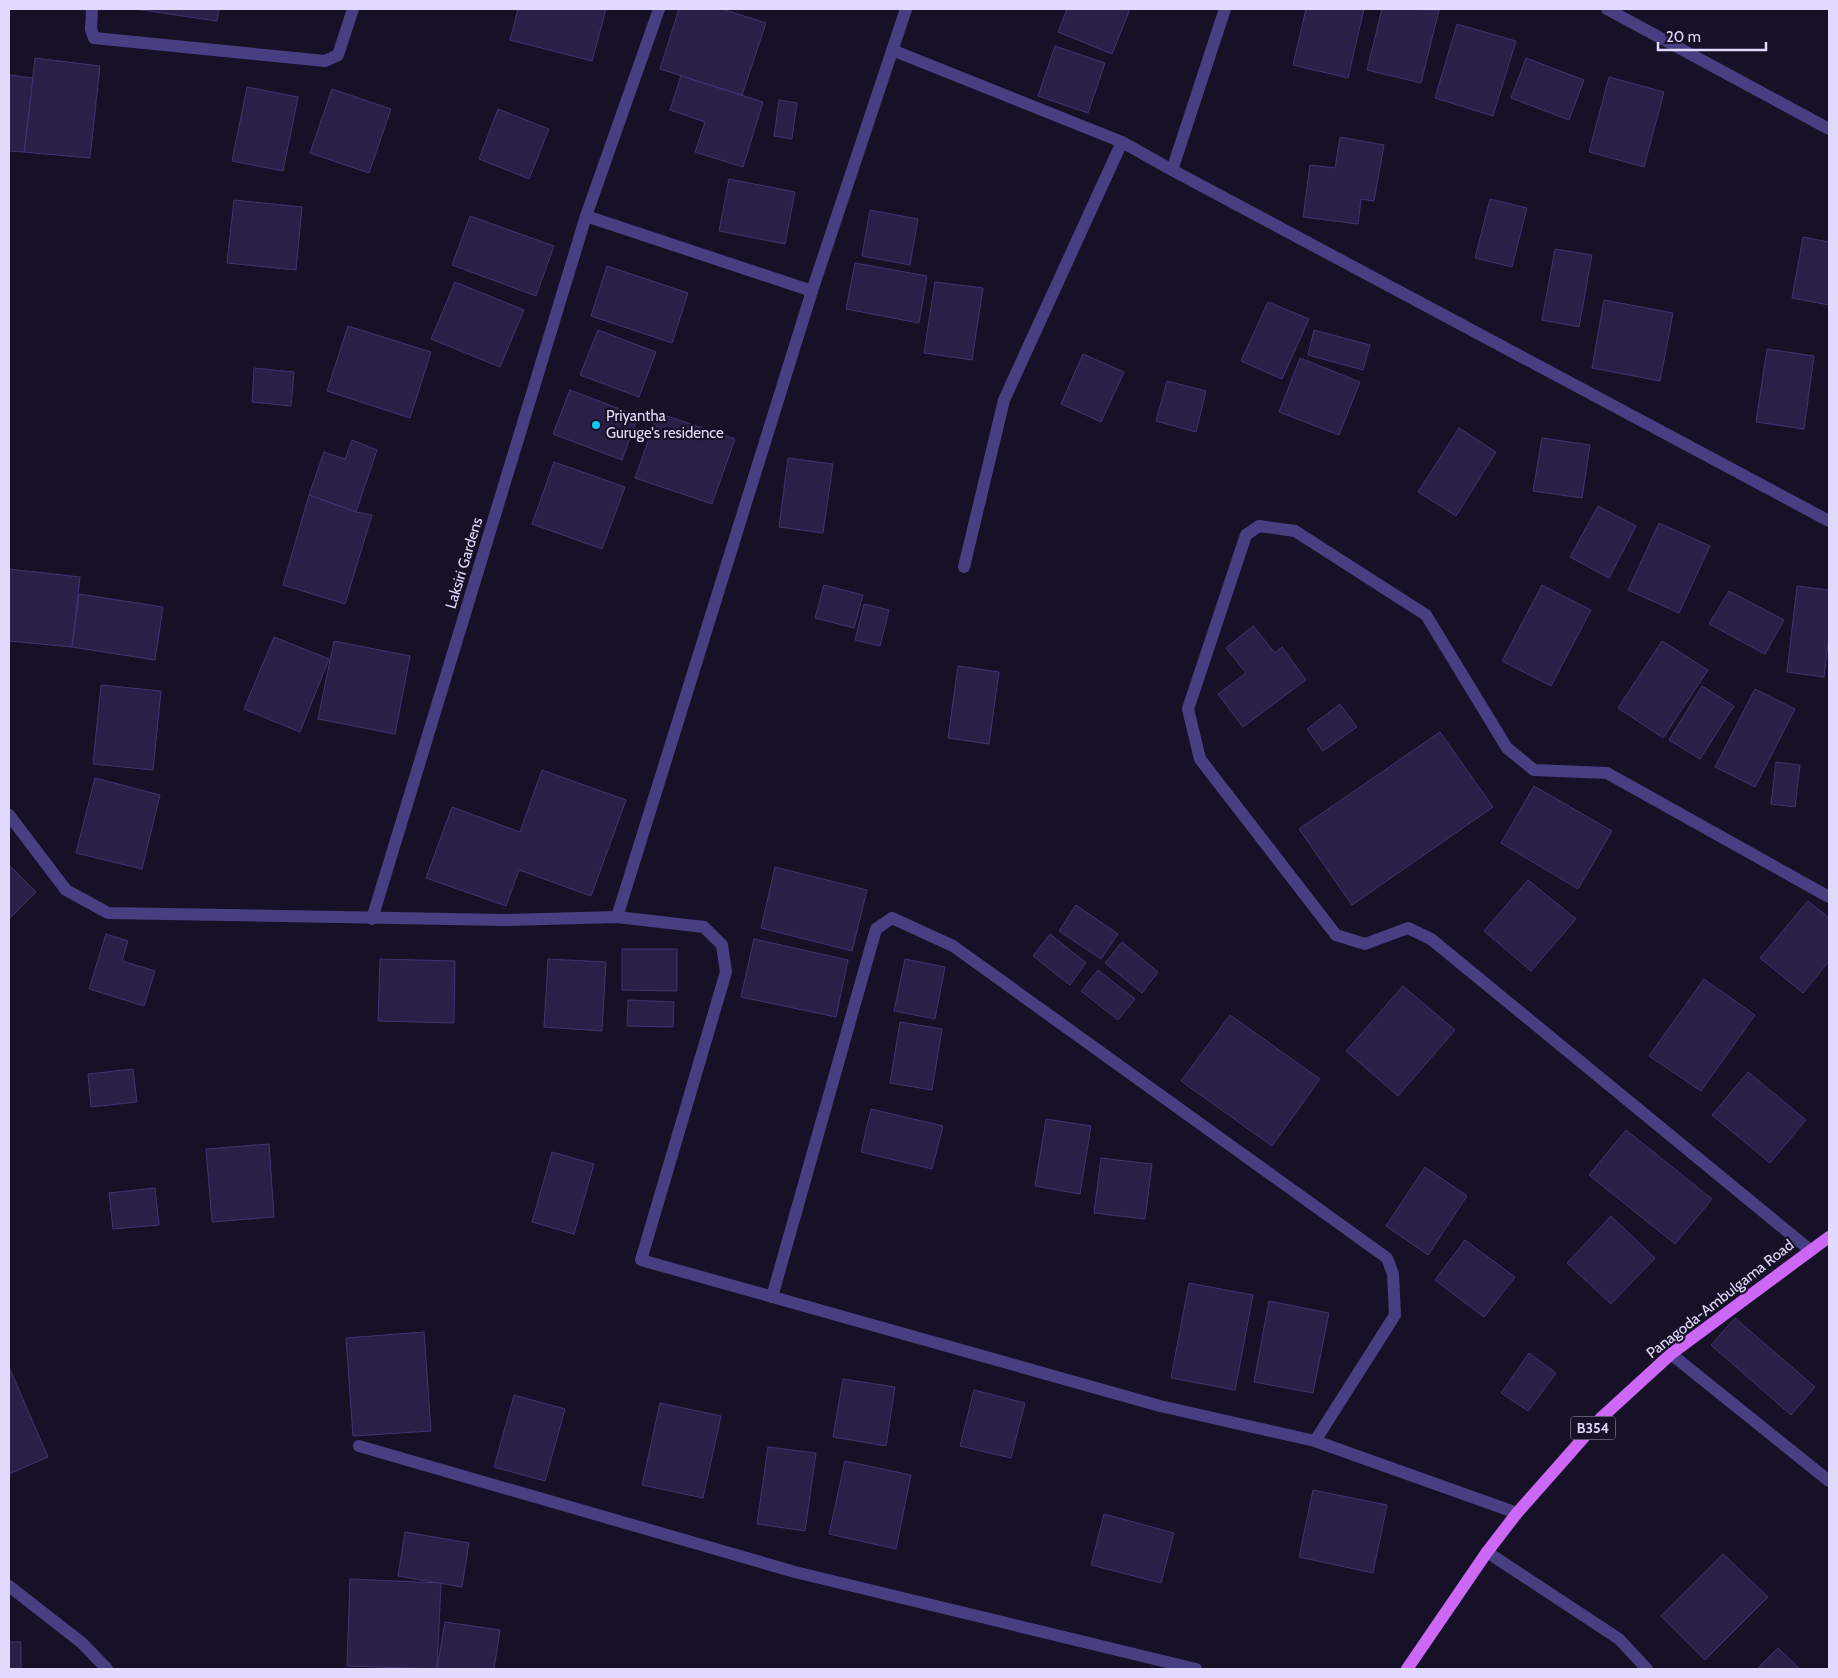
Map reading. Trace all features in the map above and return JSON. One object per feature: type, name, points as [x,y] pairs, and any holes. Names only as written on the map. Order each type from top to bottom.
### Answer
[{"type":"main road","name":"Panagoda-Ambulgama Road","points":[[1407,1669],[1487,1552],[1517,1513],[1601,1418],[1671,1354],[1829,1237]]},
{"type":"street","points":[[92,9],[91,29],[94,38],[325,61],[338,54],[353,9]]},
{"type":"street","name":"Laksiri Gardens","points":[[372,919],[586,216],[659,9]]},
{"type":"street","points":[[617,917],[812,291],[906,9]]},
{"type":"street","points":[[1172,170],[1225,9]]},
{"type":"street","points":[[1607,9],[1829,129]]},
{"type":"street","points":[[892,50],[1122,142],[1829,520]]},
{"type":"street","points":[[964,567],[1004,400],[1122,142]]},
{"type":"street","points":[[586,216],[812,291]]},
{"type":"street","points":[[1810,1250],[1431,939],[1408,928],[1366,944],[1336,935],[1200,758],[1188,709],[1246,535],[1259,526],[1295,531],[1426,615],[1507,748],[1534,770],[1607,772],[1829,897]]},
{"type":"street","points":[[9,815],[66,890],[108,913],[372,919],[505,920],[617,917],[704,927],[722,945],[726,972],[641,1260],[1160,1406],[1315,1441],[1517,1513]]},
{"type":"street","points":[[772,1297],[876,930],[892,918],[953,946],[1387,1258],[1393,1274],[1395,1315],[1315,1441]]},
{"type":"street","points":[[1671,1354],[1829,1481]]},
{"type":"street","points":[[359,1446],[795,1572],[1196,1669]]},
{"type":"street","points":[[1487,1552],[1619,1639],[1647,1669]]},
{"type":"street","points":[[9,1586],[82,1644],[107,1669]]},
{"type":"building","points":[[135,9],[219,9],[217,21]]},
{"type":"building","points":[[518,9],[606,9],[592,61],[510,40]]},
{"type":"building","points":[[679,9],[722,9],[766,23],[742,95],[660,69]]},
{"type":"building","points":[[1067,9],[1130,9],[1112,54],[1058,32]]},
{"type":"building","points":[[1306,9],[1364,9],[1348,78],[1293,65]]},
{"type":"building","points":[[1382,9],[1439,10],[1421,83],[1367,70]]},
{"type":"building","points":[[1457,24],[1516,41],[1493,116],[1435,98]]},
{"type":"building","points":[[1055,46],[1105,63],[1088,113],[1038,96]]},
{"type":"building","points":[[35,58],[100,66],[90,158],[24,152]]},
{"type":"building","points":[[1526,58],[1584,80],[1569,120],[1511,98]]},
{"type":"building","points":[[9,75],[33,78],[24,152],[9,151]]},
{"type":"building","points":[[681,76],[763,102],[743,167],[695,152],[705,122],[670,110]]},
{"type":"building","points":[[1609,77],[1664,92],[1644,167],[1589,152]]},
{"type":"building","points":[[247,87],[298,97],[283,171],[232,161]]},
{"type":"building","points":[[332,89],[391,109],[369,173],[310,153]]},
{"type":"building","points":[[779,100],[797,103],[792,139],[774,136]]},
{"type":"building","points":[[498,109],[549,129],[529,179],[479,159]]},
{"type":"building","points":[[1340,137],[1384,145],[1374,201],[1361,199],[1358,224],[1303,217],[1310,165],[1335,168]]},
{"type":"building","points":[[729,179],[795,192],[785,244],[719,231]]},
{"type":"building","points":[[1490,199],[1527,208],[1512,267],[1475,258]]},
{"type":"building","points":[[234,200],[302,207],[296,270],[227,263]]},
{"type":"building","points":[[870,210],[918,219],[910,265],[862,256]]},
{"type":"building","points":[[470,216],[554,246],[536,296],[452,265]]},
{"type":"building","points":[[1803,237],[1829,242],[1829,305],[1792,298]]},
{"type":"building","points":[[1555,249],[1592,255],[1579,327],[1542,320]]},
{"type":"building","points":[[855,263],[927,276],[919,323],[846,309]]},
{"type":"building","points":[[607,266],[688,293],[672,343],[591,316]]},
{"type":"building","points":[[455,282],[524,310],[500,367],[431,339]]},
{"type":"building","points":[[935,282],[983,288],[972,360],[924,353]]},
{"type":"building","points":[[1604,300],[1673,313],[1660,381],[1592,368]]},
{"type":"building","points":[[1268,302],[1309,319],[1282,379],[1241,361]]},
{"type":"building","points":[[348,326],[431,352],[410,418],[327,391]]},
{"type":"building","points":[[598,330],[656,352],[639,397],[580,375]]},
{"type":"building","points":[[1314,330],[1370,345],[1363,370],[1308,355]]},
{"type":"building","points":[[1767,349],[1814,356],[1804,429],[1756,422]]},
{"type":"building","points":[[1083,354],[1124,372],[1101,422],[1061,404]]},
{"type":"building","points":[[1300,358],[1360,382],[1339,435],[1279,412]]},
{"type":"building","points":[[254,368],[294,372],[291,406],[252,402]]},
{"type":"building","points":[[1167,381],[1206,391],[1196,432],[1156,421]]},
{"type":"building","name":"Priyantha Guruge's residence","points":[[570,390],[638,416],[622,460],[553,434]]},
{"type":"building","points":[[658,413],[735,439],[712,504],[635,478]]},
{"type":"building","points":[[1459,428],[1496,452],[1456,516],[1418,492]]},
{"type":"building","points":[[1542,438],[1590,445],[1582,498],[1533,491]]},
{"type":"building","points":[[352,440],[377,450],[356,512],[309,495],[324,452],[345,459]]},
{"type":"building","points":[[788,458],[833,464],[823,533],[779,527]]},
{"type":"building","points":[[554,462],[625,487],[602,549],[532,524]]},
{"type":"building","points":[[309,495],[356,512],[372,515],[345,604],[283,585]]},
{"type":"building","points":[[1598,506],[1636,526],[1609,578],[1570,557]]},
{"type":"building","points":[[1659,523],[1710,546],[1679,613],[1628,590]]},
{"type":"building","points":[[9,569],[80,577],[72,647],[9,641]]},
{"type":"building","points":[[824,585],[863,595],[854,628],[815,618]]},
{"type":"building","points":[[1542,585],[1591,610],[1551,686],[1502,661]]},
{"type":"building","points":[[1797,586],[1829,590],[1829,635],[1824,677],[1787,672]]},
{"type":"building","points":[[1729,591],[1784,620],[1765,654],[1709,624]]},
{"type":"building","points":[[79,594],[163,607],[155,660],[72,647]]},
{"type":"building","points":[[864,604],[889,610],[880,646],[855,640]]},
{"type":"building","points":[[1253,626],[1275,653],[1282,647],[1306,680],[1243,727],[1218,694],[1246,673],[1226,648]]},
{"type":"building","points":[[274,637],[329,659],[300,732],[244,709]]},
{"type":"building","points":[[334,641],[410,656],[395,734],[318,719]]},
{"type":"building","points":[[1662,641],[1708,670],[1663,738],[1618,708]]},
{"type":"building","points":[[958,666],[999,672],[989,744],[948,738]]},
{"type":"building","points":[[101,685],[161,691],[153,770],[93,764]]},
{"type":"building","points":[[1702,686],[1734,706],[1700,759],[1669,740]]},
{"type":"building","points":[[1755,689],[1795,709],[1755,787],[1715,767]]},
{"type":"building","points":[[1340,704],[1357,727],[1323,751],[1307,729]]},
{"type":"building","points":[[1440,732],[1493,807],[1352,905],[1299,829]]},
{"type":"building","points":[[1776,762],[1800,765],[1795,807],[1771,804]]},
{"type":"building","points":[[542,770],[626,800],[591,896],[519,870],[506,906],[426,878],[452,807],[520,832]]},
{"type":"building","points":[[95,778],[160,795],[142,869],[76,853]]},
{"type":"building","points":[[1534,786],[1612,831],[1578,889],[1501,843]]},
{"type":"building","points":[[9,865],[36,892],[9,919]]},
{"type":"building","points":[[775,867],[867,890],[852,951],[761,928]]},
{"type":"building","points":[[1528,880],[1576,919],[1531,971],[1484,931]]},
{"type":"building","points":[[1808,901],[1829,918],[1829,961],[1803,993],[1760,958]]},
{"type":"building","points":[[1076,905],[1118,934],[1101,959],[1059,931]]},
{"type":"building","points":[[106,934],[128,941],[122,961],[155,971],[144,1006],[89,989]]},
{"type":"building","points":[[1050,934],[1086,963],[1070,985],[1033,956]]},
{"type":"building","points":[[754,939],[848,960],[836,1017],[741,997]]},
{"type":"building","points":[[1122,942],[1158,972],[1142,993],[1105,963]]},
{"type":"building","points":[[622,949],[677,949],[677,991],[622,990]]},
{"type":"building","points":[[380,959],[455,961],[454,1023],[378,1021]]},
{"type":"building","points":[[548,959],[606,962],[602,1031],[544,1027]]},
{"type":"building","points":[[905,959],[945,967],[935,1019],[894,1011]]},
{"type":"building","points":[[1098,970],[1135,999],[1118,1020],[1081,991]]},
{"type":"building","points":[[1704,979],[1755,1015],[1701,1091],[1649,1056]]},
{"type":"building","points":[[1403,986],[1455,1030],[1398,1096],[1346,1051]]},
{"type":"building","points":[[628,1000],[674,1002],[673,1027],[627,1026]]},
{"type":"building","points":[[1230,1015],[1320,1079],[1272,1146],[1181,1081]]},
{"type":"building","points":[[900,1022],[942,1029],[932,1090],[890,1083]]},
{"type":"building","points":[[133,1069],[137,1102],[91,1107],[88,1074]]},
{"type":"building","points":[[1748,1072],[1806,1120],[1770,1163],[1712,1115]]},
{"type":"building","points":[[871,1109],[943,1126],[932,1169],[861,1152]]},
{"type":"building","points":[[1046,1119],[1091,1126],[1080,1194],[1035,1186]]},
{"type":"building","points":[[1626,1130],[1712,1199],[1675,1244],[1589,1175]]},
{"type":"building","points":[[269,1144],[274,1217],[212,1222],[206,1149]]},
{"type":"building","points":[[552,1152],[594,1164],[574,1234],[532,1222]]},
{"type":"building","points":[[1101,1158],[1152,1164],[1145,1219],[1094,1213]]},
{"type":"building","points":[[1425,1167],[1467,1196],[1428,1255],[1386,1226]]},
{"type":"building","points":[[155,1188],[159,1225],[113,1229],[109,1193]]},
{"type":"building","points":[[1611,1216],[1655,1258],[1611,1304],[1567,1263]]},
{"type":"building","points":[[1465,1240],[1515,1277],[1484,1317],[1435,1280]]},
{"type":"building","points":[[1189,1283],[1253,1295],[1235,1390],[1171,1378]]},
{"type":"building","points":[[1269,1301],[1329,1313],[1313,1393],[1254,1382]]},
{"type":"building","points":[[1735,1318],[1815,1387],[1791,1415],[1711,1345]]},
{"type":"building","points":[[424,1332],[431,1431],[353,1436],[346,1338]]},
{"type":"building","points":[[1529,1353],[1556,1373],[1528,1411],[1501,1393]]},
{"type":"building","points":[[9,1367],[48,1457],[9,1474]]},
{"type":"building","points":[[843,1379],[895,1387],[886,1446],[833,1437]]},
{"type":"building","points":[[974,1390],[1025,1403],[1011,1458],[960,1446]]},
{"type":"building","points":[[514,1395],[565,1409],[545,1481],[494,1467]]},
{"type":"building","points":[[660,1403],[721,1416],[703,1498],[642,1485]]},
{"type":"building","points":[[768,1447],[816,1453],[805,1531],[757,1524]]},
{"type":"building","points":[[845,1461],[911,1475],[896,1549],[829,1534]]},
{"type":"building","points":[[1313,1490],[1387,1505],[1373,1573],[1299,1557]]},
{"type":"building","points":[[1104,1514],[1174,1533],[1161,1583],[1091,1565]]},
{"type":"building","points":[[405,1532],[469,1543],[462,1587],[398,1576]]},
{"type":"building","points":[[1723,1554],[1768,1597],[1705,1660],[1661,1616]]},
{"type":"building","points":[[350,1579],[441,1583],[437,1669],[347,1666]]},
{"type":"building","points":[[445,1622],[500,1630],[494,1669],[437,1669]]},
{"type":"building","points":[[9,1642],[21,1642],[21,1669],[9,1669]]},
{"type":"building","points":[[1778,1648],[1800,1669],[1757,1669]]},
{"type":"place","name":"Priyantha Guruge's residence","points":[[596,425]]}]
